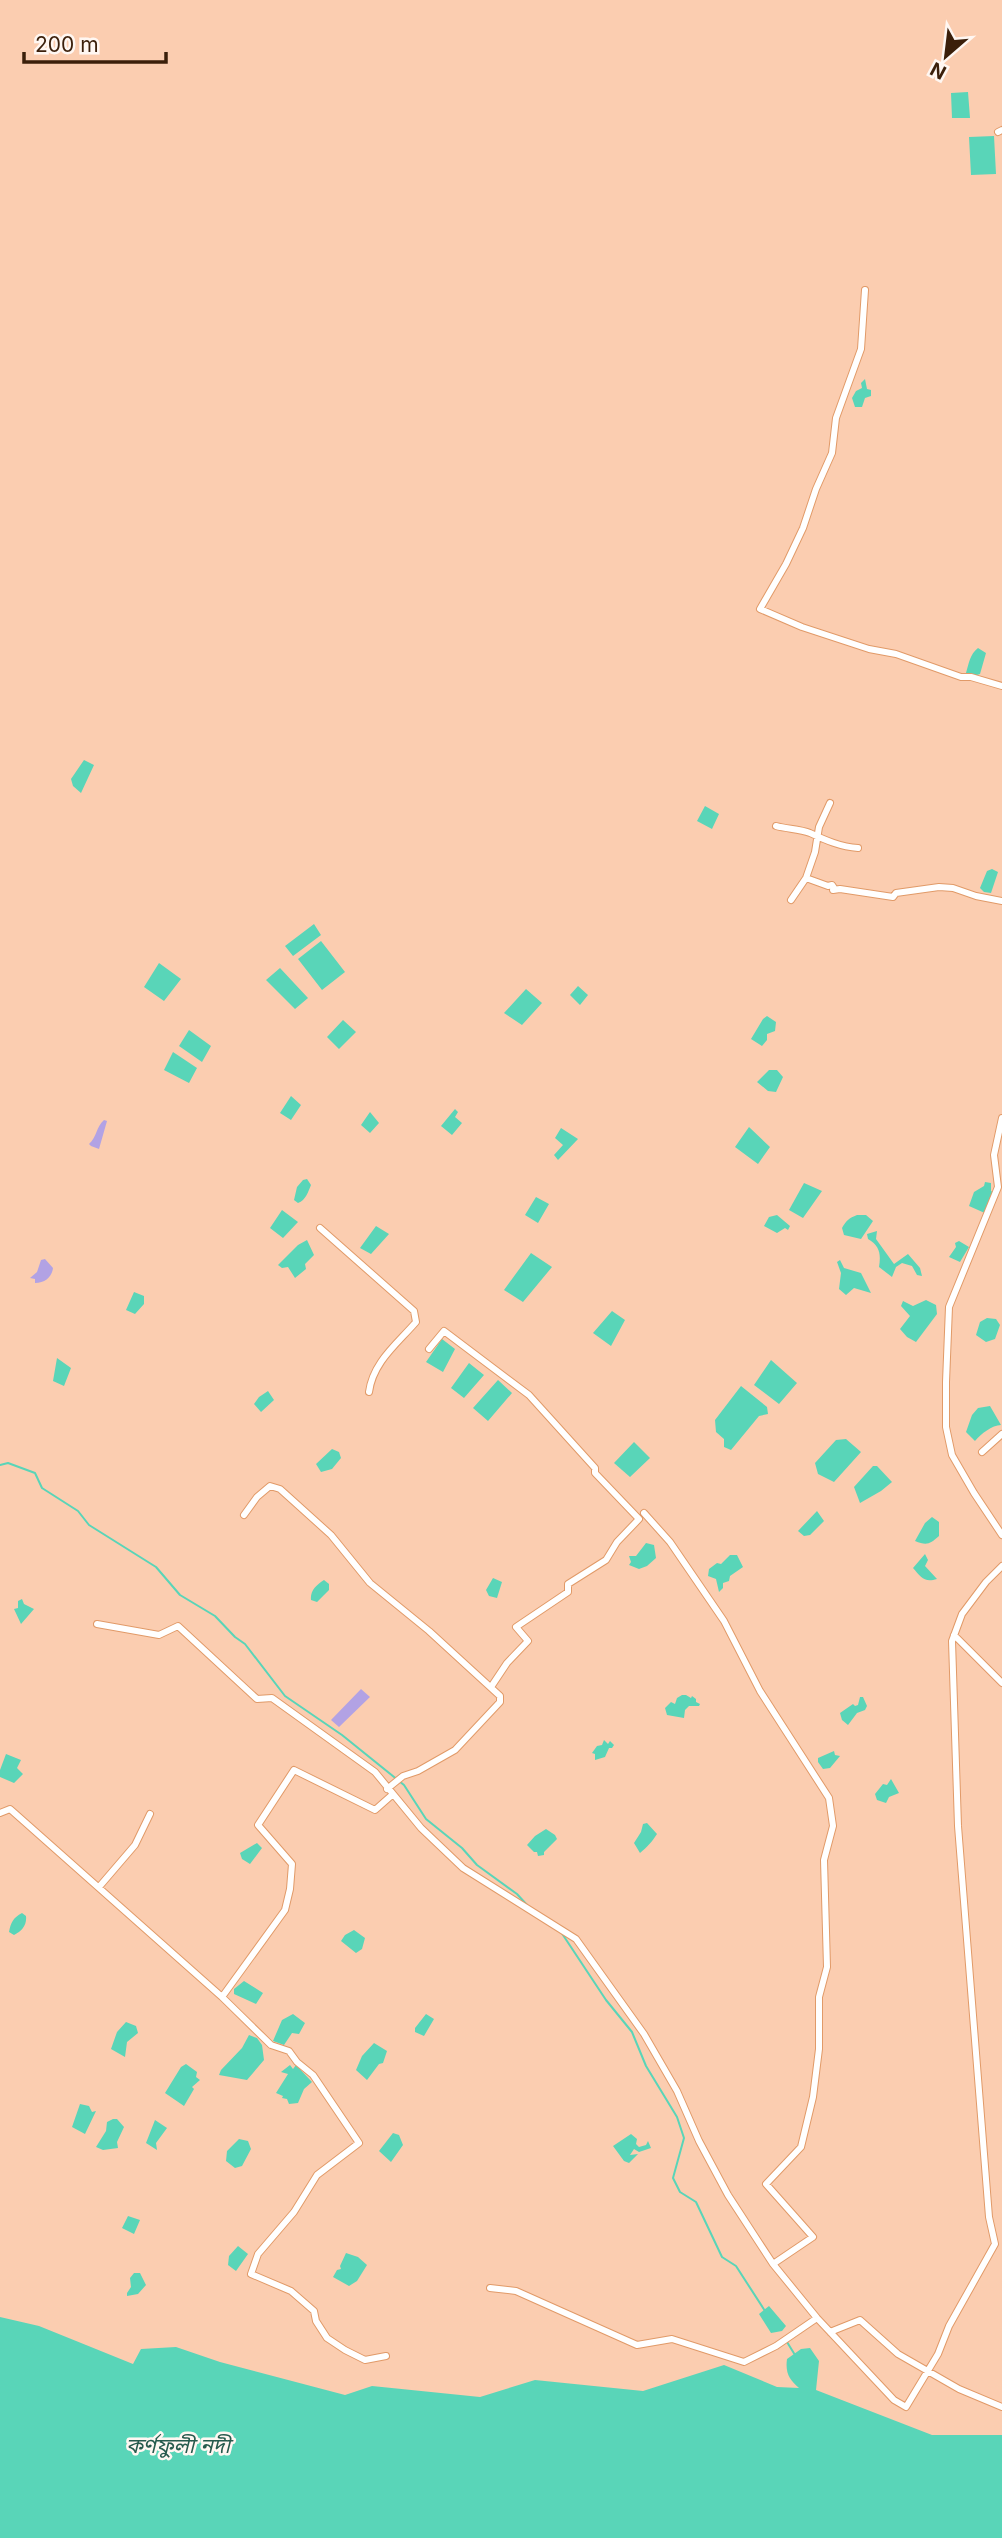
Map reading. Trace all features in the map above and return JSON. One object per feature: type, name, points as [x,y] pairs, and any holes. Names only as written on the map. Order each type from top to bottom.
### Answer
[{"type":"street","points":[[865,290],[861,349],[836,418],[832,453],[803,528],[760,609],[802,627],[869,649],[896,654],[961,677],[971,677],[1002,686]]},
{"type":"street","points":[[791,900],[806,878],[819,827],[830,803]]},
{"type":"street","points":[[776,827],[808,832],[846,847],[858,848]]},
{"type":"street","points":[[806,878],[832,885],[833,889],[893,897],[897,894],[946,887],[1002,901]]},
{"type":"street","points":[[1002,1118],[994,1155],[998,1187],[948,1307],[946,1382],[946,1427],[952,1455],[1002,1535]]},
{"type":"street","points":[[320,1228],[414,1311],[416,1322],[380,1362],[371,1377],[369,1392]]},
{"type":"street","points":[[429,1349],[444,1331],[529,1395],[595,1468],[595,1473],[639,1519],[617,1542],[606,1560],[568,1584],[568,1592],[516,1627],[528,1641],[507,1663],[491,1687]]},
{"type":"street","points":[[982,1452],[1002,1434]]},
{"type":"street","points":[[244,1515],[257,1497],[270,1486],[280,1489],[331,1535],[370,1583],[429,1631],[500,1696],[500,1702],[455,1750],[418,1771],[403,1776],[387,1789]]},
{"type":"street","points":[[644,1513],[670,1542],[724,1621],[760,1690],[829,1798],[833,1826],[824,1860],[827,1967],[820,1997],[819,2049],[813,2097],[801,2147],[766,2184],[813,2237],[773,2264]]},
{"type":"street","points":[[97,1624],[159,1635],[178,1626],[257,1699],[272,1699],[375,1772],[421,1828],[463,1868],[576,1938],[644,2034],[677,2091],[699,2141],[728,2195],[773,2264],[830,2332],[894,2400],[906,2407],[938,2354],[949,2326],[995,2244],[989,2217],[958,1826],[952,1641],[962,1614],[1002,1566]]},
{"type":"street","points":[[954,1635],[1002,1683]]},
{"type":"street","points":[[222,1997],[285,1910],[292,1864],[258,1825],[294,1770],[376,1810],[392,1795]]},
{"type":"street","points":[[0,1813],[10,1809],[222,1997],[271,2045],[289,2052],[313,2075],[359,2143],[317,2175],[294,2212],[258,2254],[251,2274],[291,2291],[314,2311],[316,2321],[327,2338],[345,2350],[365,2360],[386,2356]]},
{"type":"street","points":[[99,1887],[135,1845],[150,1814]]},
{"type":"street","points":[[490,2288],[516,2291],[637,2345],[672,2339],[744,2362],[776,2346],[817,2318]]},
{"type":"street","points":[[830,2332],[860,2320],[898,2354],[959,2389],[1002,2407]]},
{"type":"shaded area","points":[[104,1120],[107,1121],[99,1149],[89,1144]]},
{"type":"shaded area","points":[[45,1259],[53,1268],[50,1277],[35,1283],[35,1279],[30,1278],[37,1272],[41,1260]]},
{"type":"shaded area","points":[[361,1689],[370,1697],[339,1727],[331,1720]]},
{"type":"water","points":[[968,92],[970,118],[952,118],[951,93]]},
{"type":"water","points":[[994,136],[996,174],[971,175],[969,137]]},
{"type":"water","points":[[865,379],[871,396],[865,398],[862,407],[855,407],[852,398],[856,391],[862,388],[861,383]]},
{"type":"water","points":[[978,648],[986,653],[980,674],[971,677],[966,673],[971,656]]},
{"type":"water","points":[[84,760],[94,765],[81,793],[73,786],[71,779]]},
{"type":"water","points":[[705,806],[719,814],[712,829],[697,821]]},
{"type":"water","points":[[992,869],[998,872],[991,893],[984,892],[980,888],[987,871]]},
{"type":"water","points":[[314,924],[321,935],[293,956],[285,946]]},
{"type":"water","points":[[321,941],[345,972],[322,990],[298,959]]},
{"type":"water","points":[[159,963],[181,979],[164,1001],[144,987]]},
{"type":"water","points":[[280,968],[308,998],[295,1009],[266,980]]},
{"type":"water","points":[[578,986],[588,995],[580,1005],[570,995]]},
{"type":"water","points":[[526,989],[542,1003],[522,1025],[504,1013]]},
{"type":"water","points":[[767,1016],[776,1022],[775,1031],[767,1034],[767,1040],[762,1046],[751,1039]]},
{"type":"water","points":[[343,1020],[356,1032],[339,1049],[327,1037]]},
{"type":"water","points":[[189,1030],[211,1046],[202,1062],[179,1046]]},
{"type":"water","points":[[173,1052],[197,1068],[189,1083],[164,1070]]},
{"type":"water","points":[[769,1070],[777,1070],[783,1077],[776,1092],[768,1091],[757,1082]]},
{"type":"water","points":[[291,1096],[301,1105],[291,1120],[280,1113]]},
{"type":"water","points":[[455,1109],[458,1112],[455,1117],[462,1123],[452,1135],[441,1126]]},
{"type":"water","points":[[370,1112],[379,1123],[370,1133],[361,1125]]},
{"type":"water","points":[[749,1127],[770,1147],[758,1164],[735,1147]]},
{"type":"water","points":[[561,1128],[578,1139],[558,1160],[554,1155],[563,1145],[555,1138]]},
{"type":"water","points":[[307,1179],[311,1185],[305,1198],[298,1203],[294,1200],[297,1187]]},
{"type":"water","points":[[985,1182],[991,1183],[991,1191],[995,1193],[987,1214],[969,1206],[974,1192],[984,1186]]},
{"type":"water","points":[[804,1183],[822,1191],[803,1218],[789,1210]]},
{"type":"water","points":[[536,1197],[549,1204],[538,1223],[525,1215]]},
{"type":"water","points":[[282,1210],[298,1222],[283,1238],[270,1228]]},
{"type":"water","points":[[777,1215],[790,1226],[788,1230],[785,1228],[777,1233],[764,1226],[769,1217]]},
{"type":"water","points":[[857,1215],[866,1215],[873,1221],[861,1239],[844,1235],[842,1228],[848,1220]]},
{"type":"water","points":[[376,1226],[389,1234],[371,1254],[360,1248]]},
{"type":"water","points":[[877,1231],[876,1239],[894,1264],[908,1254],[920,1268],[922,1276],[917,1275],[912,1266],[902,1263],[896,1267],[892,1277],[879,1267],[879,1251],[867,1234]]},
{"type":"water","points":[[307,1240],[314,1255],[305,1264],[306,1269],[295,1278],[288,1267],[282,1268],[278,1265]]},
{"type":"water","points":[[959,1241],[969,1247],[960,1262],[949,1257],[956,1247],[955,1243]]},
{"type":"water","points":[[531,1253],[552,1267],[523,1302],[504,1290]]},
{"type":"water","points":[[840,1260],[844,1268],[861,1273],[871,1293],[854,1288],[846,1295],[839,1289],[841,1273],[837,1262]]},
{"type":"water","points":[[134,1292],[144,1296],[144,1304],[135,1314],[126,1310]]},
{"type":"water","points":[[926,1300],[936,1305],[937,1314],[916,1342],[900,1329],[910,1316],[901,1306],[903,1301],[913,1306]]},
{"type":"water","points":[[612,1311],[625,1320],[611,1346],[593,1333]]},
{"type":"water","points":[[987,1318],[996,1319],[1000,1325],[995,1339],[986,1342],[976,1335],[980,1322]]},
{"type":"water","points":[[442,1339],[455,1349],[443,1372],[426,1362]]},
{"type":"water","points":[[57,1358],[71,1368],[64,1386],[53,1381]]},
{"type":"water","points":[[771,1360],[797,1383],[779,1404],[754,1385]]},
{"type":"water","points":[[469,1363],[484,1375],[464,1398],[451,1388]]},
{"type":"water","points":[[498,1380],[512,1393],[488,1421],[473,1408]]},
{"type":"water","points":[[741,1386],[767,1407],[768,1414],[759,1416],[731,1450],[724,1447],[724,1439],[716,1432],[715,1420]]},
{"type":"water","points":[[268,1391],[274,1400],[261,1412],[254,1404]]},
{"type":"water","points":[[990,1406],[1001,1425],[987,1430],[975,1441],[966,1432],[972,1415],[978,1408]]},
{"type":"water","points":[[846,1439],[861,1452],[834,1482],[818,1474],[815,1463],[836,1440]]},
{"type":"water","points":[[634,1442],[650,1458],[630,1477],[614,1463]]},
{"type":"water","points":[[332,1449],[339,1452],[341,1458],[332,1469],[321,1472],[316,1464]]},
{"type":"water","points":[[873,1466],[877,1466],[892,1482],[860,1503],[854,1487]]},
{"type":"water","points":[[817,1511],[824,1521],[810,1535],[804,1536],[798,1531]]},
{"type":"water","points":[[932,1517],[939,1522],[939,1536],[928,1543],[915,1541],[925,1523]]},
{"type":"water","points":[[646,1543],[654,1545],[656,1558],[639,1569],[629,1565],[629,1556],[636,1556]]},
{"type":"water","points":[[925,1554],[928,1560],[925,1566],[937,1579],[926,1580],[913,1568]]},
{"type":"water","points":[[730,1555],[737,1555],[743,1567],[730,1576],[729,1581],[723,1583],[719,1592],[716,1579],[708,1576],[709,1569],[717,1563],[721,1564]]},
{"type":"water","points":[[493,1578],[502,1582],[497,1598],[489,1596],[486,1590]]},
{"type":"water","points":[[324,1580],[329,1584],[329,1590],[317,1602],[311,1600],[314,1588]]},
{"type":"water","points":[[22,1599],[24,1604],[34,1609],[21,1624],[14,1609],[18,1608],[18,1601]]},
{"type":"water","points":[[682,1695],[692,1696],[699,1706],[689,1706],[685,1710],[684,1718],[667,1715],[665,1708],[671,1702],[675,1704],[677,1698]]},
{"type":"water","points":[[860,1697],[863,1697],[867,1706],[865,1710],[857,1713],[848,1725],[842,1720],[840,1713],[853,1704],[858,1705]]},
{"type":"water","points":[[604,1740],[614,1745],[609,1748],[605,1757],[595,1760],[595,1754],[592,1753]]},
{"type":"water","points":[[834,1751],[835,1755],[840,1756],[830,1768],[823,1769],[818,1758]]},
{"type":"water","points":[[6,1754],[21,1760],[17,1768],[23,1774],[14,1783],[0,1777]]},
{"type":"water","points":[[891,1779],[899,1793],[889,1797],[886,1803],[877,1800],[875,1794]]},
{"type":"water","points":[[647,1823],[657,1834],[640,1853],[634,1843],[643,1824]]},
{"type":"water","points":[[546,1829],[557,1839],[544,1855],[538,1856],[537,1852],[527,1845]]},
{"type":"water","points":[[257,1843],[262,1848],[250,1864],[242,1859],[240,1853]]},
{"type":"water","points":[[22,1913],[26,1916],[25,1925],[14,1935],[9,1932],[11,1926],[14,1919]]},
{"type":"water","points":[[354,1930],[365,1938],[362,1949],[356,1953],[341,1941]]},
{"type":"water","points":[[244,1981],[263,1993],[256,2004],[234,1994],[234,1989]]},
{"type":"water","points":[[293,2014],[305,2023],[299,2034],[292,2033],[284,2045],[273,2041],[282,2020]]},
{"type":"water","points":[[426,2014],[434,2019],[424,2036],[415,2032],[415,2028]]},
{"type":"water","points":[[126,2022],[136,2026],[138,2033],[127,2042],[125,2057],[111,2049],[117,2032]]},
{"type":"water","points":[[249,2035],[257,2038],[262,2045],[264,2060],[247,2080],[219,2075],[242,2048]]},
{"type":"water","points":[[374,2043],[387,2051],[383,2063],[379,2064],[367,2080],[356,2070],[362,2056]]},
{"type":"water","points":[[186,2064],[197,2072],[196,2077],[200,2080],[192,2087],[194,2089],[184,2106],[165,2093],[181,2067]]},
{"type":"water","points":[[290,2065],[293,2069],[296,2065],[312,2082],[304,2089],[298,2103],[289,2104],[287,2099],[276,2093],[288,2074],[281,2072]]},
{"type":"water","points":[[80,2104],[89,2106],[92,2112],[96,2111],[85,2134],[72,2127]]},
{"type":"water","points":[[117,2119],[124,2127],[117,2142],[118,2148],[103,2150],[96,2147],[106,2131],[107,2122]]},
{"type":"water","points":[[155,2120],[167,2128],[156,2143],[157,2150],[146,2143]]},
{"type":"water","points":[[393,2133],[399,2135],[403,2145],[391,2162],[379,2151]]},
{"type":"water","points":[[631,2134],[637,2139],[636,2144],[639,2147],[646,2145],[648,2141],[651,2148],[639,2152],[634,2149],[630,2155],[638,2154],[629,2163],[624,2161],[613,2146]]},
{"type":"water","points":[[239,2139],[248,2141],[251,2149],[242,2166],[235,2168],[226,2161],[227,2151]]},
{"type":"water","points":[[128,2216],[140,2220],[134,2234],[122,2228]]},
{"type":"water","points":[[238,2246],[248,2254],[236,2271],[228,2265],[229,2256]]},
{"type":"water","points":[[346,2253],[358,2257],[367,2265],[357,2281],[349,2286],[333,2277],[337,2270],[341,2269]]},
{"type":"water","points":[[134,2273],[140,2273],[146,2285],[138,2294],[127,2296],[131,2287],[130,2278]]},
{"type":"water","points":[[769,2306],[786,2326],[782,2331],[771,2333],[759,2314]]},
{"type":"water","name":"কর্ণফুলী নদী","points":[[0,2317],[39,2326],[133,2364],[141,2349],[176,2347],[220,2362],[345,2395],[372,2386],[480,2397],[535,2380],[643,2391],[724,2365],[777,2387],[799,2388],[789,2376],[787,2359],[801,2349],[810,2348],[819,2361],[816,2390],[932,2435],[1002,2435],[1002,2538],[0,2538]]},
{"type":"waterway","points":[[0,1465],[8,1463],[35,1473],[42,1488],[78,1511],[89,1525],[156,1567],[180,1595],[215,1616],[245,1644],[285,1696],[342,1735],[404,1785],[426,1819],[527,1905]]},
{"type":"waterway","points":[[561,1932],[606,2000],[632,2032],[646,2066],[677,2117],[684,2138],[673,2178],[680,2192],[696,2202],[722,2257],[736,2266],[765,2311]]},
{"type":"waterway","points":[[787,2342],[795,2355]]}]
